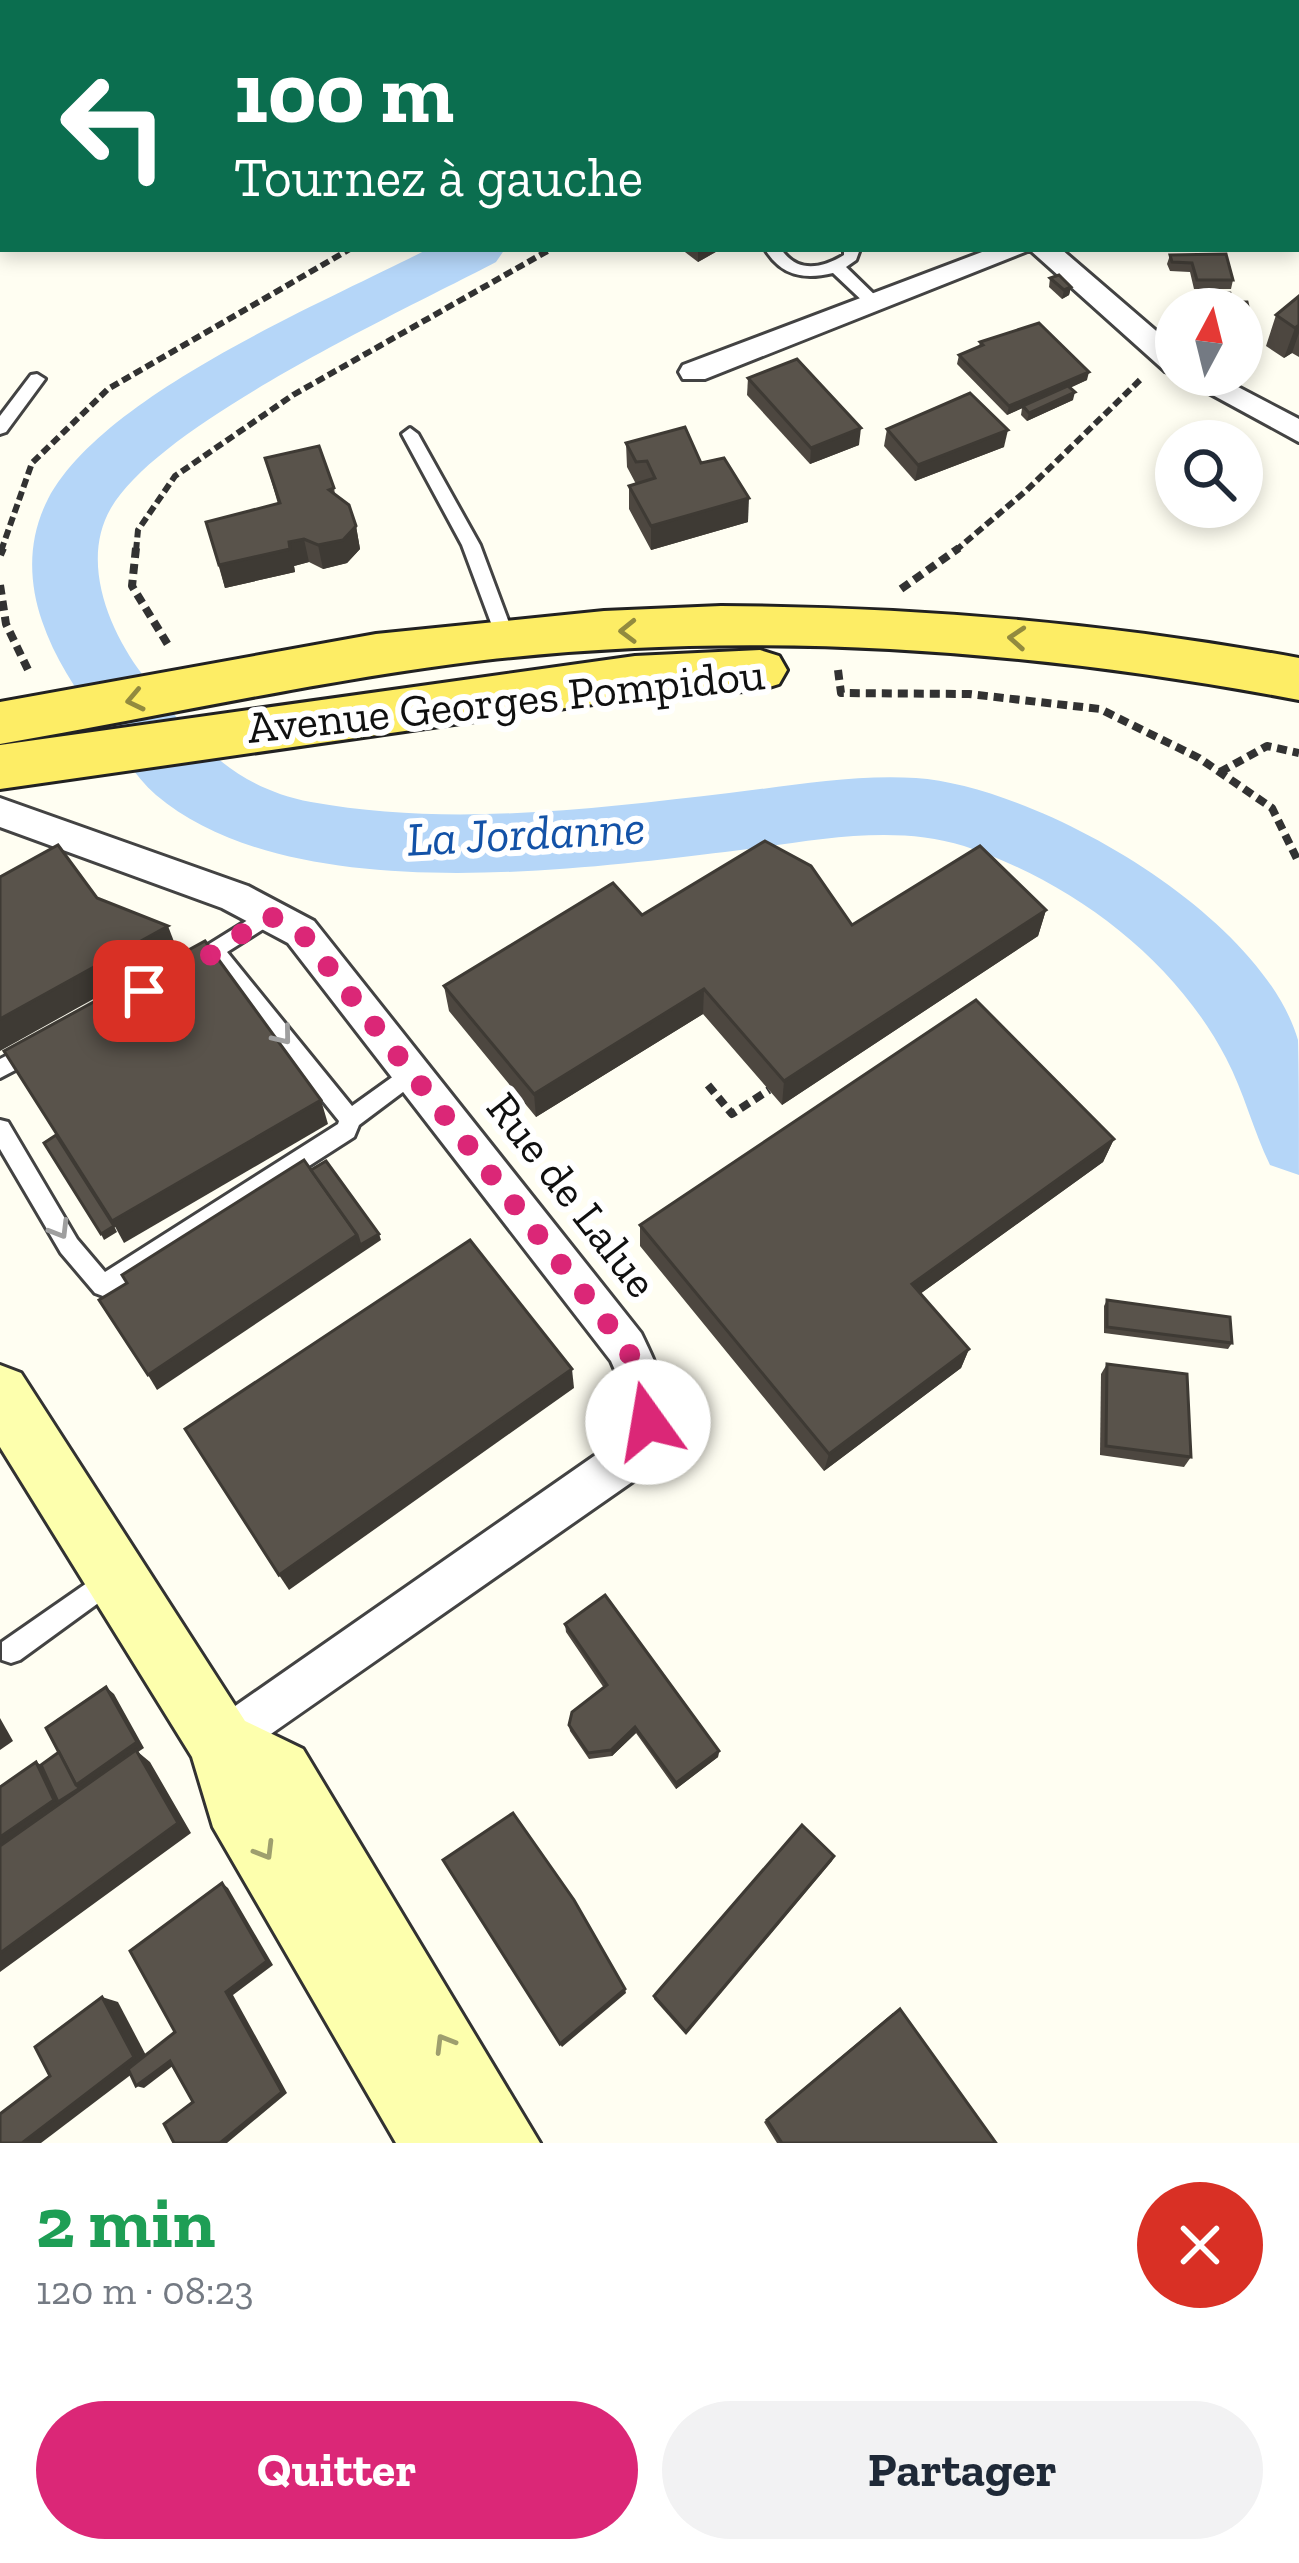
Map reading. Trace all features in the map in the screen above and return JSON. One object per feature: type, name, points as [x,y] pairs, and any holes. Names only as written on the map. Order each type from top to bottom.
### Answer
[{"type":"main road","name":"Avenue Georges Pompidou","points":[[0,767],[44,732],[249,674],[600,631],[884,630],[1036,639],[1204,659],[1299,679]]},
{"type":"main road","name":"Avenue Georges Pompidou","points":[[44,732],[234,731],[635,676],[838,668],[1057,678],[1299,719]]},
{"type":"main road","points":[[1057,678],[1082,670],[1299,701]]},
{"type":"street","points":[[694,372],[817,335],[875,303],[1009,252]]},
{"type":"street","points":[[1047,252],[1155,347]]},
{"type":"street","points":[[1231,396],[1299,432]]},
{"type":"street","name":"Rue de Lalue","points":[[0,812],[235,897],[301,932],[626,1347],[648,1391],[648,1422],[626,1460],[222,1744]]},
{"type":"street","points":[[0,1393],[222,1744],[236,1803],[437,2143]]},
{"type":"street","points":[[222,1744],[280,1772],[504,2143]]},
{"type":"lane","points":[[776,252],[792,269],[847,258],[875,303]]},
{"type":"lane","points":[[0,428],[37,379]]},
{"type":"lane","points":[[410,434],[471,545],[506,639]]},
{"type":"lane","points":[[177,974],[268,915]]},
{"type":"lane","points":[[216,952],[350,1119]]},
{"type":"lane","points":[[0,1069],[59,1037]]},
{"type":"lane","points":[[0,1129],[69,1246],[103,1286],[346,1130],[350,1119],[412,1074]]},
{"type":"lane","points":[[10,1651],[116,1576]]},
{"type":"path","points":[[0,555],[32,463],[108,389],[345,252]]},
{"type":"path","points":[[194,687],[132,586],[138,530],[175,476],[292,394],[546,252]]},
{"type":"path","points":[[895,593],[945,560],[1155,374]]},
{"type":"path","points":[[0,585],[7,624],[44,732]]},
{"type":"path","points":[[841,694],[969,694],[1100,709],[1220,772],[1272,808],[1299,863]]},
{"type":"path","points":[[1220,772],[1267,746],[1299,753]]},
{"type":"path","points":[[709,1085],[732,1114],[769,1090]]},
{"type":"building","points":[[1226,254],[1233,280],[1197,280],[1192,263],[1172,262],[1170,255]]},
{"type":"building","points":[[1059,275],[1071,287],[1064,290],[1050,278]]},
{"type":"building","points":[[1299,296],[1299,325],[1295,328],[1276,315]]},
{"type":"building","points":[[1039,323],[1089,372],[1009,406],[959,355],[983,345],[980,342]]},
{"type":"building","points":[[797,359],[861,428],[811,448],[748,378]]},
{"type":"building","points":[[1068,386],[1075,392],[1029,413],[1023,406]]},
{"type":"building","points":[[970,393],[1008,430],[918,465],[887,429]]},
{"type":"building","points":[[685,427],[701,463],[724,458],[749,498],[651,526],[629,486],[655,478],[647,461],[636,462],[626,443]]},
{"type":"building","points":[[319,446],[334,488],[329,490],[349,505],[356,526],[343,540],[318,545],[304,539],[289,542],[290,549],[219,565],[206,522],[280,503],[265,458]]},
{"type":"building","points":[[765,841],[811,866],[852,925],[980,846],[1046,910],[784,1081],[704,989],[534,1094],[444,986],[613,883],[642,915]]},
{"type":"building","points":[[58,845],[97,898],[168,926],[0,1019],[0,877]]},
{"type":"building","points":[[205,941],[321,1100],[112,1221],[4,1051]]},
{"type":"building","points":[[976,1000],[1114,1139],[912,1284],[969,1349],[829,1454],[640,1225]]},
{"type":"building","points":[[56,1135],[114,1226],[101,1234],[44,1143]]},
{"type":"building","points":[[304,1160],[357,1235],[148,1375],[99,1300],[127,1283],[122,1275]]},
{"type":"building","points":[[326,1161],[379,1234],[360,1245],[311,1170]]},
{"type":"building","points":[[470,1240],[572,1369],[279,1575],[185,1429]]},
{"type":"building","points":[[1107,1300],[1230,1317],[1232,1343],[1107,1327]]},
{"type":"building","points":[[1107,1364],[1187,1374],[1191,1457],[1106,1446]]},
{"type":"building","points":[[605,1595],[719,1751],[676,1783],[635,1727],[611,1750],[588,1753],[569,1725],[572,1712],[607,1685],[565,1624]]},
{"type":"building","points":[[106,1687],[137,1742],[76,1785],[46,1728]]},
{"type":"building","points":[[136,1750],[178,1823],[0,1953],[0,1846]]},
{"type":"building","points":[[59,1752],[80,1788],[58,1802],[41,1765]]},
{"type":"building","points":[[36,1762],[54,1800],[0,1837],[0,1787]]},
{"type":"building","points":[[513,1813],[574,1900],[625,1989],[560,2044],[443,1860]]},
{"type":"building","points":[[802,1825],[834,1856],[686,2032],[654,1996]]},
{"type":"building","points":[[222,1883],[267,1961],[226,1992],[282,2092],[220,2143],[174,2143],[164,2124],[193,2102],[170,2061],[136,2086],[128,2069],[175,2032],[130,1951]]},
{"type":"building","points":[[102,1997],[134,2057],[22,2143],[0,2143],[0,2114],[50,2076],[35,2047]]},
{"type":"building","points":[[900,2009],[996,2143],[782,2143],[767,2120]]},
{"type":"waterway","name":"La Jordanne","points":[[469,252],[321,328],[201,397],[106,468],[80,501],[65,552],[70,602],[78,627],[103,673],[168,761],[201,788],[269,820],[321,833],[390,840],[528,841],[873,806],[929,808],[972,819],[1048,849],[1086,870],[1186,943],[1211,969],[1251,1028],[1299,1139]]},
{"type":"route","points":[[144,991],[216,952],[268,915],[301,932],[626,1347],[648,1391],[648,1422]]}]
